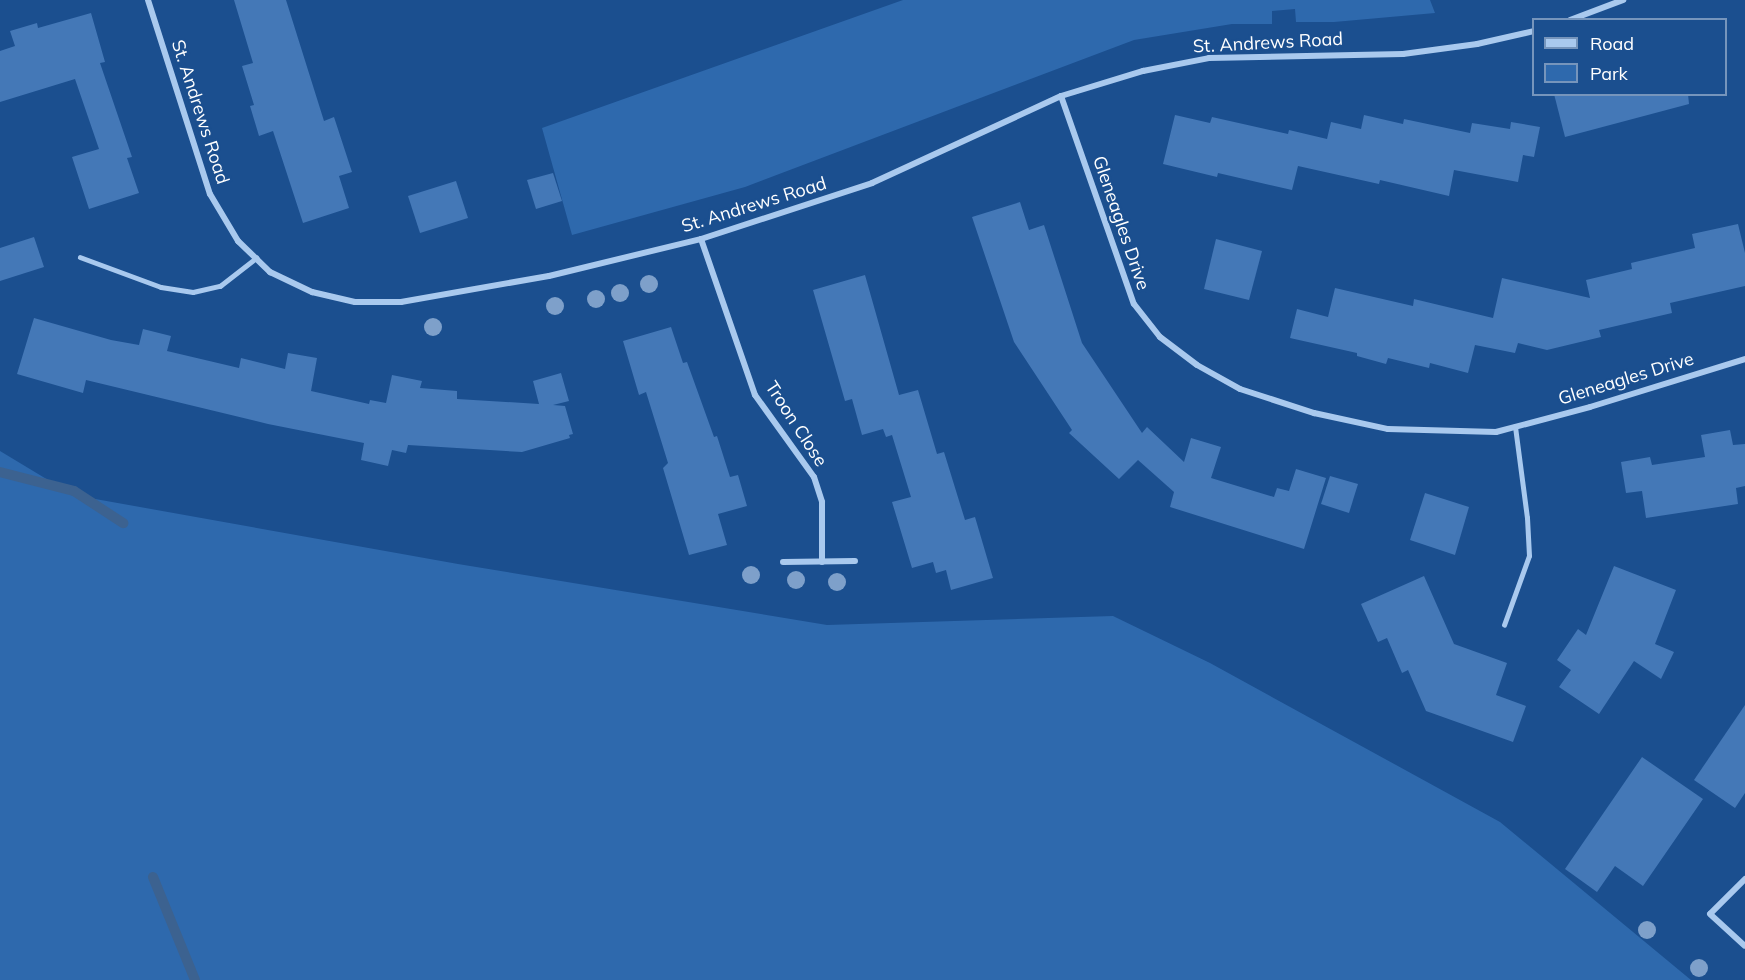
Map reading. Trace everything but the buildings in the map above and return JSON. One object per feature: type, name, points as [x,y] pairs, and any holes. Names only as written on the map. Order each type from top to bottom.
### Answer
[{"type":"street","name":"St. Andrews Road","points":[[148,0],[210,194],[238,241],[270,272],[312,292],[355,302],[401,302],[549,276],[700,239],[872,183],[1061,96],[1143,71],[1209,58],[1403,54],[1477,44],[1532,32]]},
{"type":"street","points":[[1575,18],[1623,0]]},
{"type":"street","name":"Gleneagles Drive","points":[[1061,96],[1134,304],[1160,337],[1197,365],[1240,389],[1314,413],[1388,429],[1496,432],[1590,407],[1745,359]]},
{"type":"street","name":"Troon Close","points":[[700,239],[755,395],[814,477],[822,502],[822,562]]},
{"type":"street","points":[[783,562],[855,561]]},
{"type":"street","points":[[1745,879],[1710,914],[1745,946]]},
{"type":"lane","points":[[80,257],[162,287],[193,291],[220,286],[256,258]]},
{"type":"lane","points":[[1504,625],[1529,556],[1527,518],[1515,427]]},
{"type":"green space","points":[[903,0],[1430,0],[1435,13],[1334,22],[1296,22],[1295,9],[1272,11],[1272,24],[1232,24],[1134,40],[745,187],[572,235],[542,128]]},
{"type":"green space","points":[[0,451],[73,495],[458,564],[827,625],[1113,616],[1210,663],[1500,822],[1691,980],[0,980]]},
{"type":"waterway","points":[[0,472],[74,491],[123,523]]},
{"type":"waterway","points":[[153,877],[195,980]]}]
